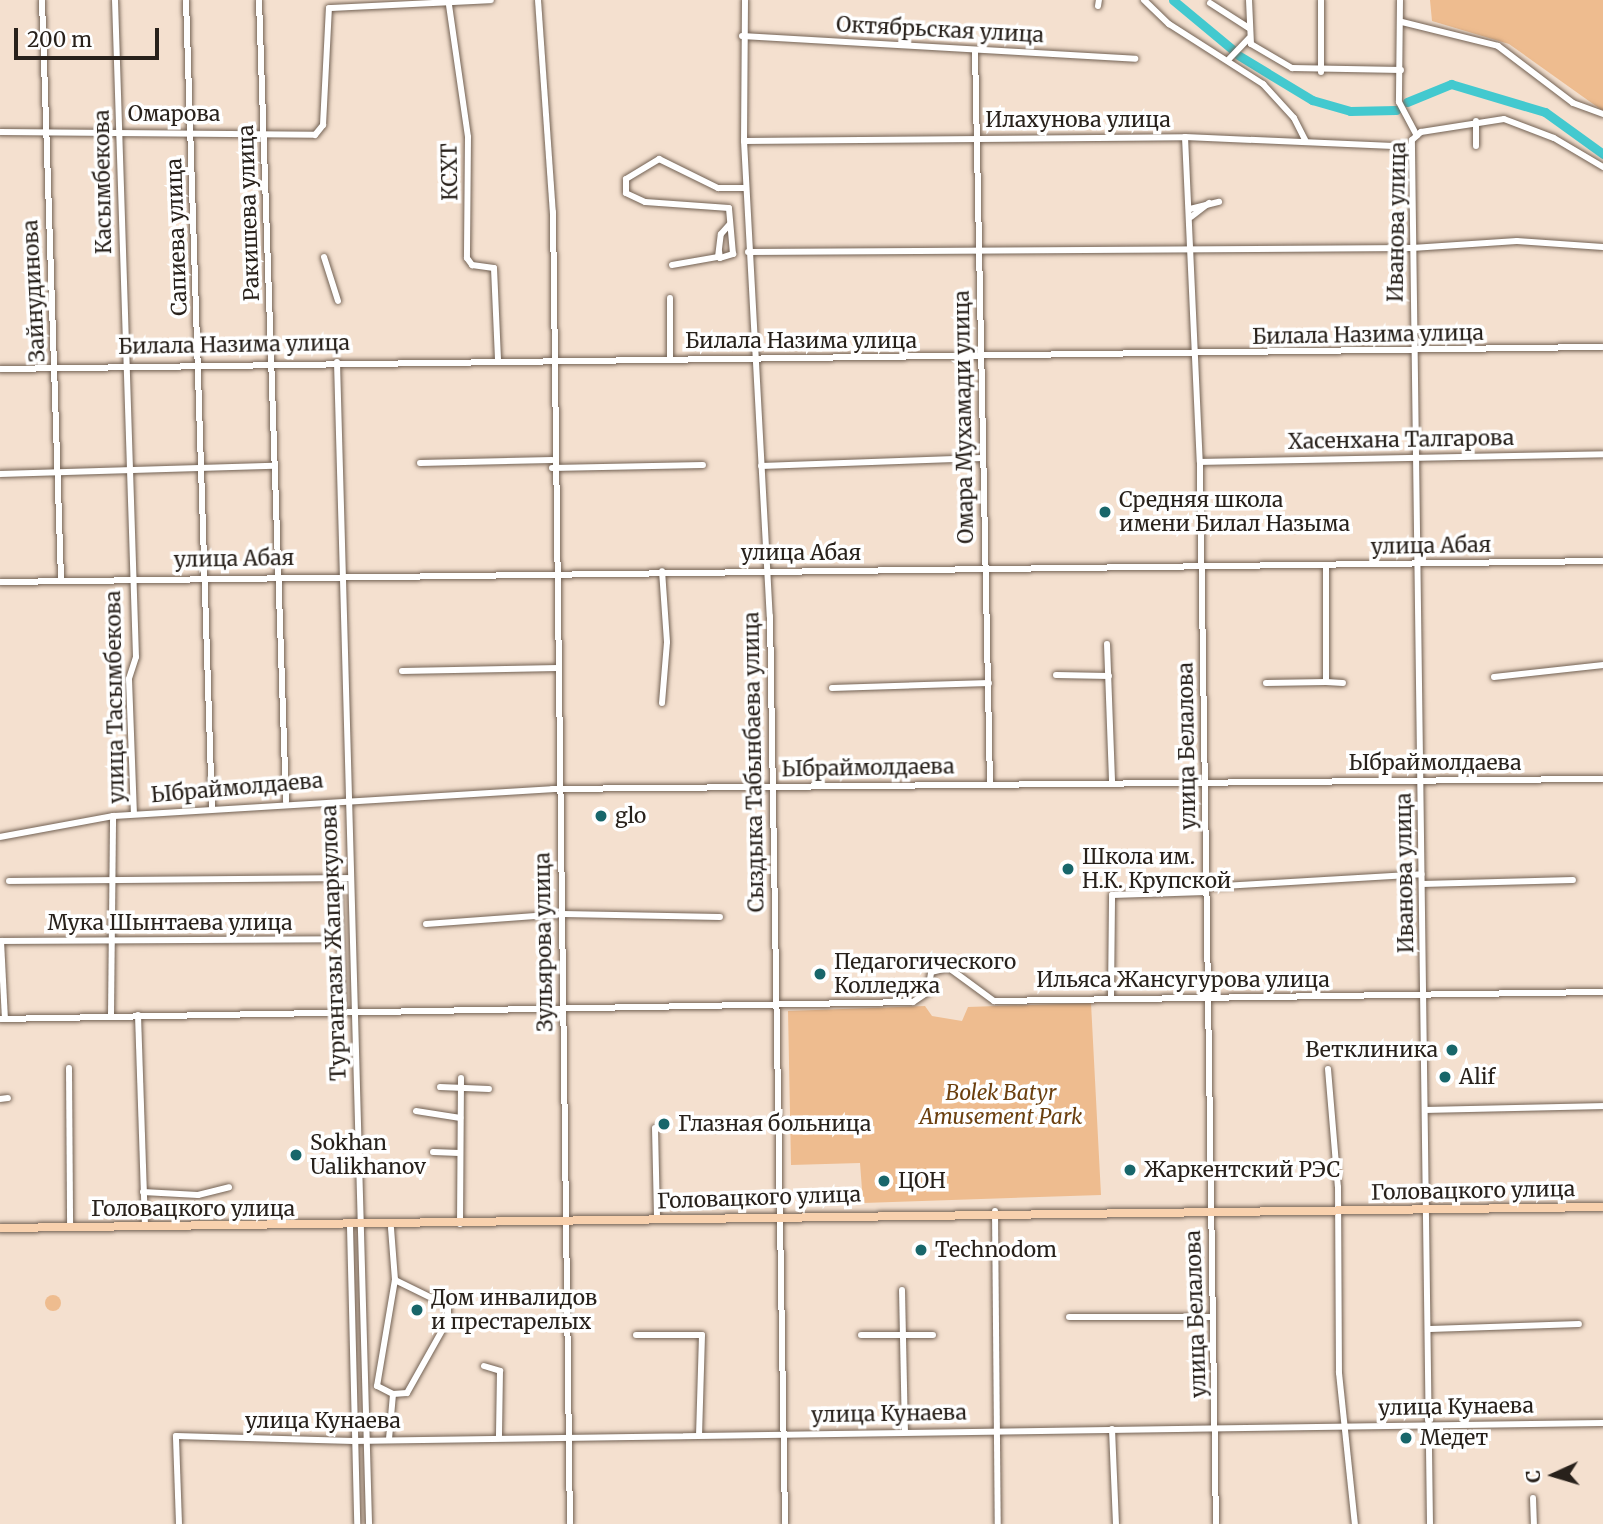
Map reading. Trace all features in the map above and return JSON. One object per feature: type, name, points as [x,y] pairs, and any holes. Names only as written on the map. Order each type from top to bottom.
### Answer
[{"type":"main road","name":"Головацкого улица","points":[[0,1228],[391,1228],[569,1220],[995,1211],[1603,1207]]},
{"type":"street","name":"Зайнудинова","points":[[42,0],[61,580]]},
{"type":"street","name":"Касымбекова","points":[[115,0],[128,470]]},
{"type":"street","name":"Сапиева улица","points":[[186,0],[199,364],[202,577],[212,808]]},
{"type":"street","name":"Ракишева улица","points":[[259,0],[276,575],[286,802]]},
{"type":"street","points":[[449,5],[491,0]]},
{"type":"street","points":[[538,0],[553,212],[552,359]]},
{"type":"street","name":"Сыздыка Табынбаева улица","points":[[744,0],[742,36],[746,203],[767,573],[785,1524]]},
{"type":"street","points":[[1144,0],[1169,24],[1229,59],[1263,84],[1294,118],[1305,140]]},
{"type":"street","points":[[1229,59],[1249,38],[1249,0]]},
{"type":"street","points":[[1321,0],[1321,72]]},
{"type":"street","points":[[1249,38],[1292,68],[1321,72],[1401,70],[1401,0]]},
{"type":"street","points":[[1210,4],[1224,18],[1249,28]]},
{"type":"street","name":"Омарова","points":[[0,132],[191,130],[321,134],[329,8],[449,5]]},
{"type":"street","name":"КСХТ","points":[[449,5],[468,137],[467,258],[472,265],[495,268],[498,359]]},
{"type":"street","points":[[1402,22],[1498,46],[1573,103],[1603,114]]},
{"type":"street","name":"Октябрьская улица","points":[[742,36],[1135,59]]},
{"type":"street","name":"Омара Мухамади улица","points":[[975,50],[990,783]]},
{"type":"street","name":"Иванова улица","points":[[1401,70],[1399,102],[1417,136],[1411,147],[1427,1110],[1430,1524]]},
{"type":"street","points":[[1417,136],[1476,121],[1526,125],[1603,167]]},
{"type":"street","points":[[1476,121],[1476,146]]},
{"type":"street","name":"Илахунова улица","points":[[744,141],[1185,137],[1305,140],[1411,147]]},
{"type":"street","name":"улица Белалова","points":[[1185,137],[1194,249],[1200,462],[1210,999],[1210,1211],[1217,1429],[1216,1524]]},
{"type":"street","points":[[719,251],[725,259],[733,254],[726,206],[645,202],[626,193],[626,179],[659,159],[718,188],[746,188]]},
{"type":"street","points":[[1191,213],[1209,203],[1219,202]]},
{"type":"street","points":[[672,265],[704,262],[719,251],[730,224],[732,206],[746,203]]},
{"type":"street","points":[[748,252],[1412,248],[1517,241],[1603,247]]},
{"type":"street","points":[[324,257],[338,301]]},
{"type":"street","points":[[670,298],[670,360]]},
{"type":"street","name":"Билала Назима улица","points":[[0,369],[271,361],[754,360],[1603,347]]},
{"type":"street","name":"Зульярова улица","points":[[552,359],[558,790],[569,1220],[567,1436],[570,1524]]},
{"type":"street","name":"Тургангазы Жапаркулова","points":[[337,362],[344,574],[346,798],[351,878],[369,1524]]},
{"type":"street","name":"Хасенхана Талгарова","points":[[1200,462],[1603,454]]},
{"type":"street","points":[[761,466],[982,458]]},
{"type":"street","points":[[419,463],[552,460]]},
{"type":"street","points":[[552,468],[703,465]]},
{"type":"street","points":[[0,474],[274,466]]},
{"type":"street","name":"улица Тасымбекова","points":[[128,470],[134,814]]},
{"type":"street","name":"улица Абая","points":[[0,582],[555,571],[767,573],[1603,561]]},
{"type":"street","points":[[1325,566],[1326,681]]},
{"type":"street","points":[[662,570],[667,642],[662,703]]},
{"type":"street","points":[[1107,644],[1112,782]]},
{"type":"street","points":[[1494,677],[1603,665]]},
{"type":"street","points":[[402,671],[558,668]]},
{"type":"street","points":[[1056,675],[1109,676]]},
{"type":"street","points":[[832,688],[989,683]]},
{"type":"street","points":[[1266,683],[1343,683]]},
{"type":"street","name":"Ыбраймолдаева","points":[[0,837],[10,833],[134,814],[346,798],[558,790],[990,783],[1603,779]]},
{"type":"street","points":[[111,1015],[113,816]]},
{"type":"street","points":[[1111,996],[1112,895],[1422,874]]},
{"type":"street","points":[[338,878],[342,1014]]},
{"type":"street","points":[[9,881],[351,878]]},
{"type":"street","points":[[1422,884],[1573,880]]},
{"type":"street","points":[[426,924],[562,914],[720,917]]},
{"type":"street","name":"Мука Шынтаева улица","points":[[1,941],[341,939]]},
{"type":"street","points":[[1,941],[2,1019]]},
{"type":"street","name":"Ильяса Жансугурова улица","points":[[2,1019],[111,1015],[563,1011],[913,1002],[928,992],[932,972],[949,968],[994,1001],[1111,996],[1210,999],[1603,992]]},
{"type":"street","points":[[138,1015],[145,1227]]},
{"type":"street","points":[[69,1068],[70,1227]]},
{"type":"street","points":[[1328,1069],[1338,1210],[1346,1427],[1355,1524]]},
{"type":"street","points":[[460,1224],[461,1078]]},
{"type":"street","points":[[440,1087],[461,1090],[488,1089]]},
{"type":"street","points":[[1427,1110],[1603,1106]]},
{"type":"street","points":[[416,1111],[460,1118]]},
{"type":"street","points":[[655,1128],[657,1219]]},
{"type":"street","points":[[433,1152],[459,1153]]},
{"type":"street","points":[[143,1192],[198,1195],[229,1187]]},
{"type":"street","points":[[995,1211],[998,1524]]},
{"type":"street","points":[[349,1227],[357,1524]]},
{"type":"street","points":[[391,1228],[395,1280],[377,1375],[381,1393],[393,1394],[407,1393],[447,1323],[447,1306],[395,1280]]},
{"type":"street","points":[[902,1290],[905,1432]]},
{"type":"street","points":[[1069,1317],[1212,1317]]},
{"type":"street","points":[[447,1323],[464,1326]]},
{"type":"street","points":[[1430,1329],[1579,1324]]},
{"type":"street","points":[[636,1335],[702,1335],[699,1435]]},
{"type":"street","points":[[861,1335],[933,1335]]},
{"type":"street","points":[[484,1366],[500,1371],[499,1437]]},
{"type":"street","points":[[390,1439],[393,1394]]},
{"type":"street","name":"улица Кунаева","points":[[179,1524],[176,1436],[353,1441],[1603,1423]]},
{"type":"street","points":[[1112,1429],[1116,1524]]},
{"type":"street","points":[[1533,1498],[1534,1524]]},
{"type":"green space","points":[[1430,0],[1603,0],[1603,111],[1509,44],[1432,21]]},
{"type":"green space","name":"Bolek Batyr Amusement Park","points":[[1091,1003],[1101,1195],[863,1203],[860,1163],[791,1165],[788,1011],[925,1006],[932,1016],[962,1021],[968,1007]]},
{"type":"green space","points":[[50,1295],[56,1295],[61,1303],[59,1309],[50,1311],[45,1306],[45,1300]]},
{"type":"waterway","points":[[1173,0],[1232,49]]},
{"type":"waterway","points":[[1238,55],[1312,100],[1350,111],[1396,110]]},
{"type":"waterway","points":[[1407,102],[1451,84],[1545,112],[1603,154]]},
{"type":"place","name":"Средняя школа имени Билал Назыма","points":[[1105,512]]},
{"type":"place","name":"glo","points":[[601,816]]},
{"type":"place","name":"Школа им. Н.К. Крупской","points":[[1068,869]]},
{"type":"place","name":"Педагогического Колледжа","points":[[820,974]]},
{"type":"place","name":"Ветклиника","points":[[1452,1050]]},
{"type":"place","name":"Alif","points":[[1445,1077]]},
{"type":"place","name":"Глазная больница","points":[[664,1124]]},
{"type":"place","name":"Sokhan Ualikhanov","points":[[296,1155]]},
{"type":"place","name":"Жаркентский РЭС","points":[[1130,1170]]},
{"type":"place","name":"ЦОН","points":[[884,1181]]},
{"type":"place","name":"Technodom","points":[[921,1250]]},
{"type":"place","name":"Дом инвалидов и престарелых","points":[[417,1310]]},
{"type":"place","name":"Медет","points":[[1406,1438]]}]
